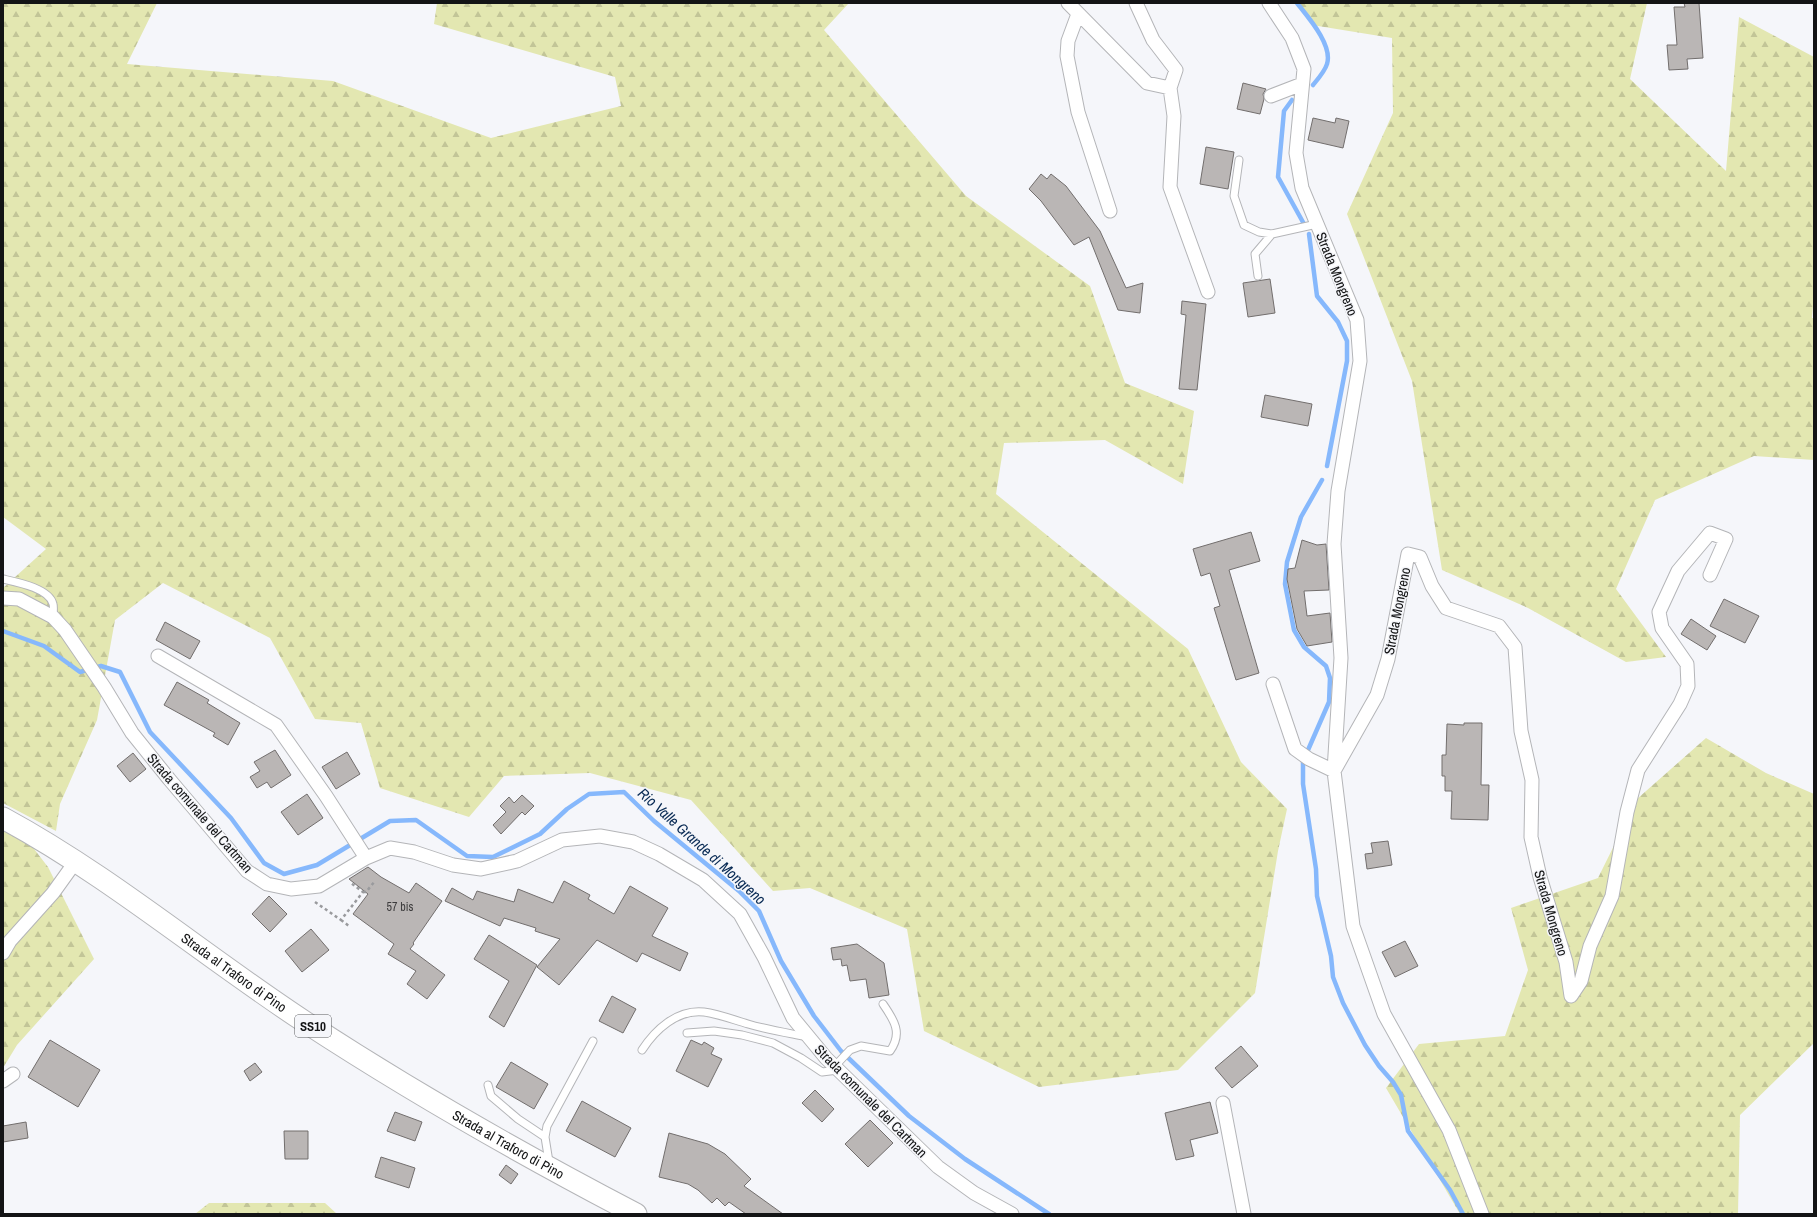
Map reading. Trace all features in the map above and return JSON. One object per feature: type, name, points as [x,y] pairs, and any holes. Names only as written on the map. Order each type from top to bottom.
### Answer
[{"type":"main road","name":"Strada al Traforo di Pino","points":[[3,818],[36,836],[129,896],[241,978],[305,1022],[439,1106],[552,1170],[636,1214]]},
{"type":"street","points":[[1068,3],[1147,83],[1170,88]]},
{"type":"street","points":[[1136,3],[1153,40],[1176,70],[1170,88],[1174,116],[1170,187],[1208,292]]},
{"type":"street","name":"Strada Mongreno","points":[[1269,3],[1292,38],[1304,68],[1296,153],[1302,188],[1357,320],[1360,361],[1338,491],[1334,544],[1341,658],[1334,772],[1353,926],[1384,1014],[1449,1130],[1482,1214]]},
{"type":"street","points":[[1078,14],[1068,41],[1067,56],[1078,112],[1110,211]]},
{"type":"street","points":[[1271,96],[1302,84]]},
{"type":"street","name":"Strada Mongreno","points":[[1334,772],[1377,695],[1388,659],[1408,554],[1420,557],[1432,586],[1446,608],[1499,626],[1515,647],[1521,731],[1532,780],[1531,837],[1540,878],[1566,962],[1571,996],[1581,981],[1590,946],[1612,896],[1627,812],[1638,770],[1680,704],[1688,686],[1687,664],[1662,628],[1659,612],[1678,571],[1710,533],[1726,539],[1710,575]]},
{"type":"street","points":[[3,598],[19,599],[53,616]]},
{"type":"street","name":"Strada comunale del Cartman","points":[[53,616],[84,656],[132,732],[169,779],[247,871],[268,884],[291,889],[319,886],[340,874],[365,856],[390,848],[414,852],[452,865],[482,869],[517,861],[562,840],[600,836],[633,842],[659,854],[703,880],[740,914],[764,957],[793,1018],[808,1037],[938,1167],[974,1193],[1012,1214]]},
{"type":"street","points":[[158,656],[276,725],[365,856]]},
{"type":"street","points":[[1273,684],[1295,749],[1309,759],[1334,772]]},
{"type":"street","points":[[3,953],[10,941],[53,893],[76,861]]},
{"type":"street","points":[[1223,1103],[1244,1214]]},
{"type":"lane","points":[[1239,160],[1234,196],[1244,225],[1259,232],[1272,234],[1317,224]]},
{"type":"lane","points":[[1258,276],[1255,254],[1272,234]]},
{"type":"lane","points":[[3,579],[25,584],[47,595],[53,603],[53,616]]},
{"type":"lane","points":[[687,1033],[714,1031],[742,1035],[773,1043],[822,1072],[837,1066],[850,1050],[861,1046],[890,1051],[896,1043],[897,1034],[894,1021],[883,1004]]},
{"type":"lane","points":[[642,1050],[651,1036],[665,1023],[685,1014],[703,1012],[774,1031],[808,1037]]},
{"type":"lane","points":[[552,1170],[546,1153],[545,1137],[547,1126],[593,1041]]},
{"type":"lane","points":[[488,1085],[491,1096],[518,1119],[545,1137]]},
{"type":"path","points":[[340,874],[362,892]]},
{"type":"path","points":[[341,920],[362,892],[366,892],[376,881]]},
{"type":"path","points":[[315,902],[349,926]]},
{"type":"green space","points":[[3,3],[157,3],[127,64],[333,81],[491,138],[621,106],[615,77],[434,24],[437,3],[849,3],[824,30],[966,196],[1090,286],[1125,383],[1194,411],[1183,484],[1105,440],[1004,443],[996,494],[1188,649],[1241,762],[1287,809],[1278,851],[1255,993],[1178,1070],[1039,1087],[924,1031],[907,929],[810,888],[773,891],[691,800],[590,773],[504,776],[469,817],[380,788],[361,723],[315,719],[270,638],[163,583],[115,620],[97,720],[60,804],[56,831],[3,803],[3,588],[46,549],[3,517]]},
{"type":"green space","points":[[1299,3],[1647,3],[1630,79],[1726,171],[1739,17],[1814,57],[1814,294],[1812,318],[1814,318],[1814,460],[1754,456],[1655,500],[1616,589],[1666,657],[1626,662],[1528,608],[1442,570],[1412,381],[1347,214],[1393,113],[1392,38],[1312,25]]},
{"type":"green space","points":[[1706,738],[1766,773],[1814,794],[1814,1043],[1740,1115],[1738,1214],[1460,1214],[1386,1088],[1419,1044],[1505,1036],[1528,970],[1511,908],[1598,878],[1637,799]]},
{"type":"green space","points":[[3,831],[31,845],[48,867],[94,959],[17,1045],[3,1068]]},
{"type":"green space","points":[[209,1203],[325,1203],[337,1214],[195,1214]]},
{"type":"building","points":[[1684,3],[1699,3],[1703,58],[1687,59],[1688,69],[1669,70],[1667,45],[1677,45],[1674,7],[1685,7]]},
{"type":"building","points":[[1243,83],[1266,89],[1263,94],[1264,99],[1260,114],[1237,109]]},
{"type":"building","points":[[1313,118],[1335,123],[1336,118],[1349,121],[1343,148],[1308,140]]},
{"type":"building","points":[[1206,147],[1234,152],[1228,189],[1200,184]]},
{"type":"building","points":[[1041,174],[1047,179],[1051,174],[1066,186],[1100,231],[1126,288],[1143,283],[1140,313],[1118,310],[1089,237],[1074,245],[1041,201],[1029,189]]},
{"type":"building","points":[[1270,279],[1275,313],[1248,317],[1243,283]]},
{"type":"building","points":[[1182,301],[1206,304],[1197,390],[1179,389],[1186,315],[1181,314]]},
{"type":"building","points":[[1265,395],[1312,404],[1308,426],[1261,417]]},
{"type":"building","points":[[1251,532],[1260,561],[1229,570],[1259,673],[1236,680],[1214,608],[1220,606],[1210,573],[1201,576],[1193,549]]},
{"type":"building","points":[[1302,540],[1317,545],[1326,544],[1329,590],[1304,591],[1307,616],[1330,613],[1332,642],[1307,646],[1297,629],[1287,579],[1288,569],[1295,568]]},
{"type":"building","points":[[1724,599],[1759,616],[1745,643],[1710,626]]},
{"type":"building","points":[[1691,619],[1716,636],[1707,650],[1681,634]]},
{"type":"building","points":[[165,622],[200,641],[190,659],[156,640]]},
{"type":"building","points":[[177,682],[209,700],[207,703],[240,723],[228,745],[213,736],[215,733],[164,705]]},
{"type":"building","points":[[1464,723],[1482,723],[1481,785],[1489,785],[1488,820],[1451,819],[1452,791],[1445,791],[1445,776],[1442,776],[1442,755],[1446,755],[1447,724],[1464,725]]},
{"type":"building","points":[[275,750],[291,775],[271,788],[267,782],[257,788],[250,777],[260,771],[254,762]]},
{"type":"building","points":[[347,752],[360,774],[336,789],[322,767]]},
{"type":"building","points":[[133,753],[146,769],[130,782],[117,766]]},
{"type":"building","points":[[307,794],[323,818],[298,835],[281,812]]},
{"type":"building","points":[[522,795],[534,806],[525,815],[522,812],[501,834],[493,825],[506,812],[500,806],[509,797],[514,803]]},
{"type":"building","points":[[1388,841],[1392,865],[1367,869],[1365,854],[1373,853],[1371,843]]},
{"type":"building","points":[[368,867],[381,877],[409,893],[416,883],[442,901],[410,949],[445,975],[427,999],[407,984],[416,971],[388,954],[394,944],[353,914],[368,894],[349,879]]},
{"type":"building","points":[[564,881],[590,895],[588,899],[614,914],[630,886],[668,908],[652,936],[688,953],[680,971],[642,953],[637,962],[597,940],[559,985],[537,967],[560,939],[535,931],[536,928],[504,918],[500,926],[445,901],[452,888],[473,900],[477,891],[514,902],[518,889],[553,903]]},
{"type":"building","points":[[269,896],[287,914],[270,932],[252,914]]},
{"type":"building","points":[[311,929],[329,950],[302,972],[285,951]]},
{"type":"building","points":[[489,935],[537,965],[504,1027],[489,1017],[509,981],[474,959]]},
{"type":"building","points":[[1405,941],[1418,966],[1395,977],[1382,952]]},
{"type":"building","points":[[857,944],[884,963],[889,995],[869,998],[866,979],[850,981],[847,965],[842,966],[841,959],[833,960],[831,948]]},
{"type":"building","points":[[612,996],[636,1009],[623,1033],[599,1021]]},
{"type":"building","points":[[50,1040],[100,1070],[78,1107],[28,1077]]},
{"type":"building","points":[[691,1040],[702,1045],[704,1042],[714,1048],[711,1054],[722,1059],[708,1087],[676,1071]]},
{"type":"building","points":[[1241,1046],[1258,1066],[1232,1088],[1215,1068]]},
{"type":"building","points":[[511,1062],[548,1084],[534,1109],[496,1087]]},
{"type":"building","points":[[255,1063],[262,1072],[250,1081],[244,1071]]},
{"type":"building","points":[[815,1090],[834,1109],[822,1122],[802,1103]]},
{"type":"building","points":[[582,1101],[631,1128],[615,1157],[566,1131]]},
{"type":"building","points":[[1210,1102],[1218,1133],[1190,1140],[1194,1156],[1176,1160],[1165,1113]]},
{"type":"building","points":[[395,1112],[422,1122],[415,1141],[387,1131]]},
{"type":"building","points":[[870,1120],[893,1143],[868,1167],[845,1144]]},
{"type":"building","points":[[26,1122],[28,1138],[3,1142],[3,1126]]},
{"type":"building","points":[[284,1131],[308,1131],[308,1159],[285,1159]]},
{"type":"building","points":[[669,1133],[708,1144],[725,1154],[751,1179],[744,1186],[783,1214],[746,1214],[729,1202],[725,1206],[717,1198],[712,1203],[698,1190],[688,1184],[659,1177]]},
{"type":"building","points":[[381,1157],[415,1168],[409,1188],[375,1177]]},
{"type":"building","points":[[506,1165],[518,1174],[511,1184],[499,1175]]},
{"type":"waterway","points":[[1297,3],[1313,23],[1323,40],[1328,56],[1326,67],[1313,85]]},
{"type":"waterway","points":[[1292,100],[1284,111],[1278,177],[1304,224]]},
{"type":"waterway","points":[[1309,234],[1317,296],[1338,322],[1347,341],[1347,361],[1327,466]]},
{"type":"waterway","points":[[1308,750],[1329,702],[1330,678],[1326,666],[1304,647],[1294,630],[1285,584],[1287,562],[1301,517],[1322,480]]},
{"type":"waterway","name":"Rio Valle Grande di Mongreno","points":[[3,631],[44,646],[80,672],[101,666],[120,672],[150,732],[231,818],[264,863],[284,874],[317,865],[390,821],[416,820],[467,856],[493,857],[540,834],[567,809],[589,794],[624,792],[654,821],[739,891],[759,911],[781,961],[814,1016],[841,1051],[909,1116],[965,1159],[1049,1214]]},
{"type":"waterway","points":[[1303,761],[1303,784],[1316,869],[1317,896],[1331,956],[1333,977],[1343,1003],[1365,1045],[1401,1095],[1408,1131],[1450,1190],[1463,1214]]}]
